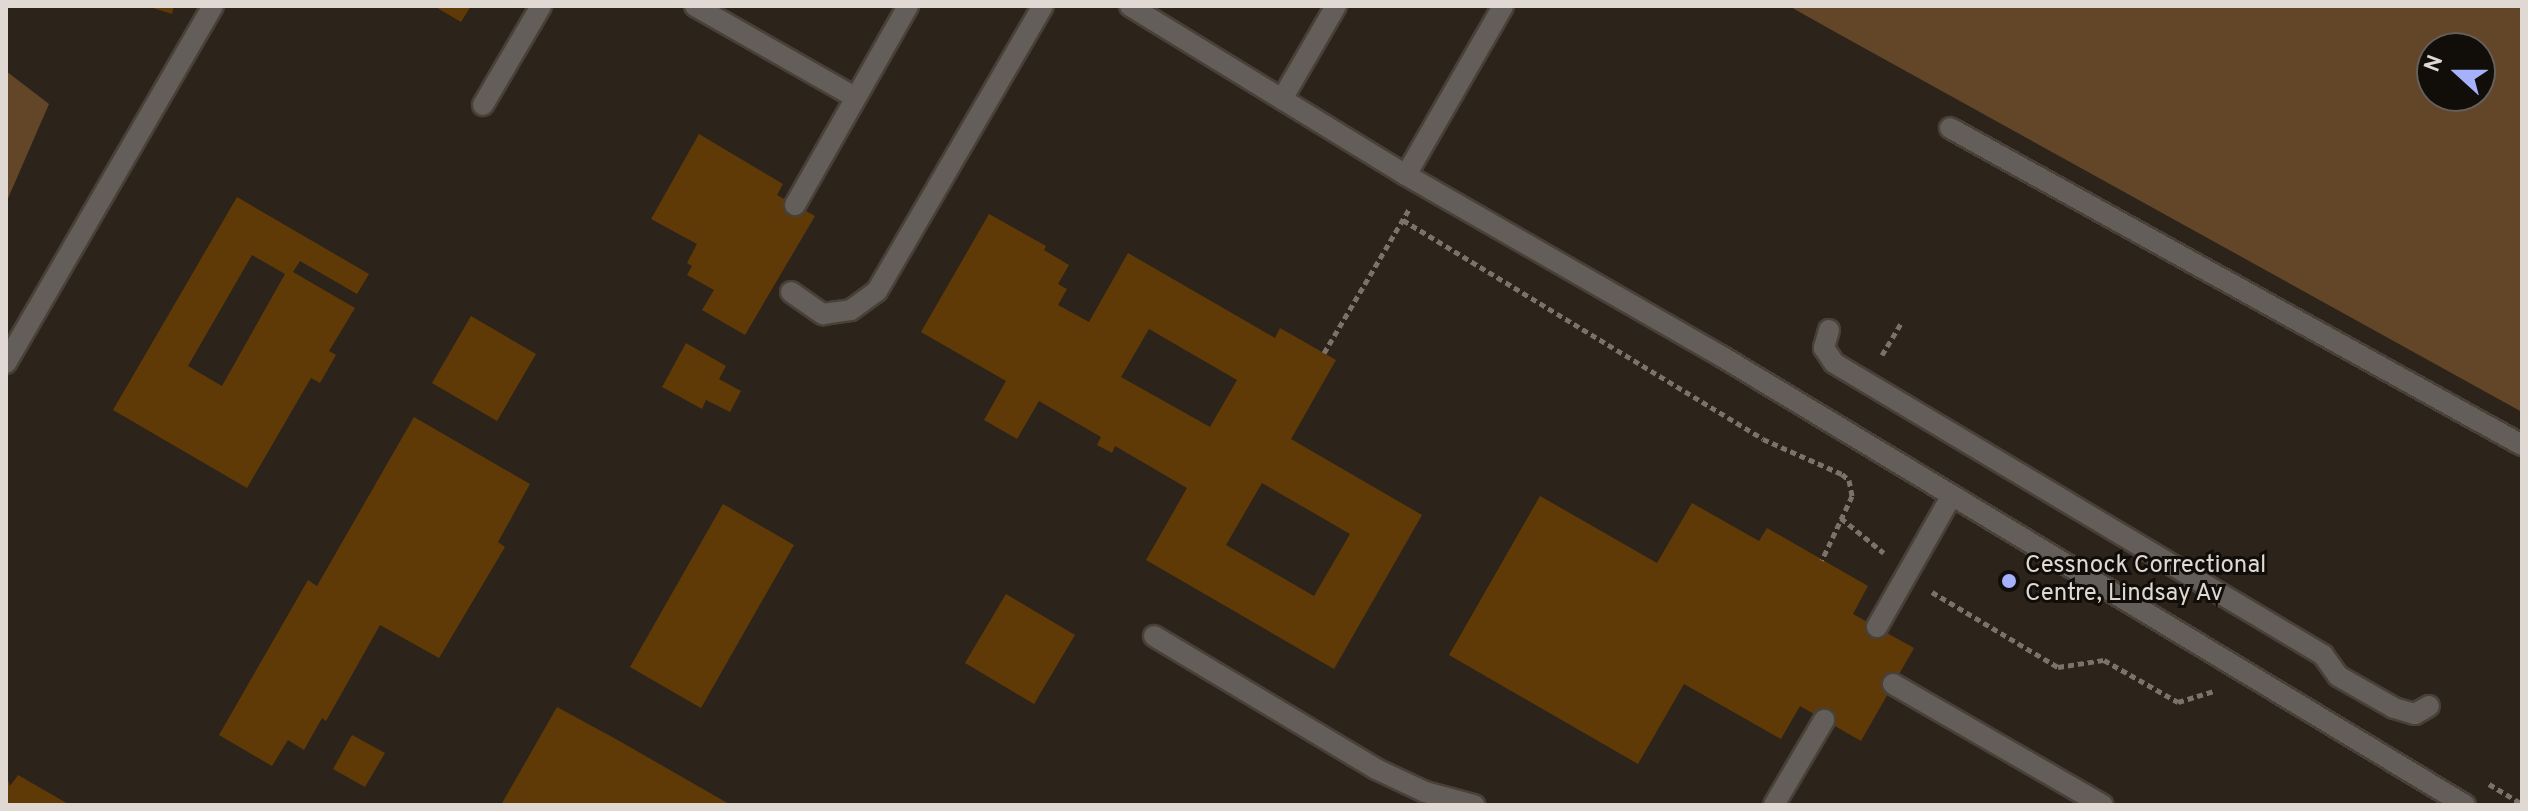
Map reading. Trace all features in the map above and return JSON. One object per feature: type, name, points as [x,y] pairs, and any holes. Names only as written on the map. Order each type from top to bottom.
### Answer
[{"type":"street","points":[[6,363],[213,6]]},
{"type":"street","points":[[483,105],[541,6]]},
{"type":"street","points":[[695,6],[856,98]]},
{"type":"street","points":[[795,205],[908,6]]},
{"type":"street","points":[[791,292],[823,314],[851,310],[877,291],[1043,6]]},
{"type":"street","points":[[1130,6],[1415,180],[1721,356],[2465,805]]},
{"type":"street","points":[[1282,99],[1336,6]]},
{"type":"street","points":[[1415,180],[1503,6]]},
{"type":"street","points":[[1950,128],[2522,445]]},
{"type":"street","points":[[1829,330],[1824,348],[1834,363],[2323,655],[2338,676],[2394,708],[2415,714],[2429,706]]},
{"type":"street","points":[[1877,627],[1951,497]]},
{"type":"street","points":[[1154,636],[1376,769],[1425,792],[1474,805]]},
{"type":"street","points":[[1893,684],[2103,805]]},
{"type":"street","points":[[1774,805],[1824,720]]},
{"type":"path","points":[[1324,353],[1403,220],[1415,180]]},
{"type":"path","points":[[1403,220],[1763,439],[1842,474],[1849,480],[1852,496],[1822,560]]},
{"type":"path","points":[[1841,518],[1943,601],[2058,667],[2104,660],[2178,702],[2190,701],[2200,693],[2225,691]]},
{"type":"shaded area","points":[[1789,6],[2522,6],[2522,412]]},
{"type":"shaded area","points":[[6,71],[49,104],[6,203]]},
{"type":"building","points":[[147,6],[174,6],[172,14]]},
{"type":"building","points":[[434,6],[471,6],[461,22]]},
{"type":"building","points":[[699,134],[783,184],[777,195],[815,216],[745,335],[702,310],[714,290],[687,275],[692,266],[687,263],[697,244],[651,219]]},
{"type":"building","points":[[237,197],[369,274],[357,294],[300,261],[293,272],[355,308],[329,351],[336,355],[320,383],[311,378],[247,488],[113,410]],"holes":[[[252,255],[285,274],[222,386],[188,366]]]},
{"type":"building","points":[[989,214],[1046,246],[1044,250],[1069,265],[1058,284],[1067,289],[1058,305],[1089,322],[1128,253],[1275,338],[1280,328],[1336,360],[1291,439],[1422,515],[1334,669],[1146,560],[1187,488],[1115,446],[1112,453],[1097,445],[1101,437],[1039,401],[1017,439],[984,420],[1006,381],[921,332]],"holes":[[[1149,329],[1237,380],[1210,427],[1121,377]],[[1262,483],[1350,534],[1314,596],[1226,545]]]},
{"type":"building","points":[[471,316],[536,354],[497,421],[432,383]]},
{"type":"building","points":[[686,343],[726,366],[719,379],[741,391],[730,412],[706,400],[702,409],[662,387]]},
{"type":"building","points":[[414,417],[530,484],[498,542],[505,547],[439,658],[380,625],[326,721],[322,718],[304,750],[288,740],[272,766],[219,735],[308,580],[317,586]]},
{"type":"building","points":[[1540,496],[1657,563],[1692,503],[1759,541],[1767,528],[1868,586],[1853,614],[1914,648],[1861,741],[1800,706],[1781,739],[1684,684],[1638,764],[1449,655]]},
{"type":"building","points":[[723,504],[794,545],[701,708],[630,667]]},
{"type":"building","points":[[1006,594],[1075,635],[1034,704],[965,663]]},
{"type":"building","points":[[557,707],[614,738],[731,805],[501,805]]},
{"type":"building","points":[[352,735],[385,753],[365,787],[333,769]]},
{"type":"building","points":[[6,774],[10,786],[18,775],[70,805],[6,805]]},
{"type":"place","name":"Cessnock Correctional Centre, Lindsay Av","points":[[2009,581]]}]
